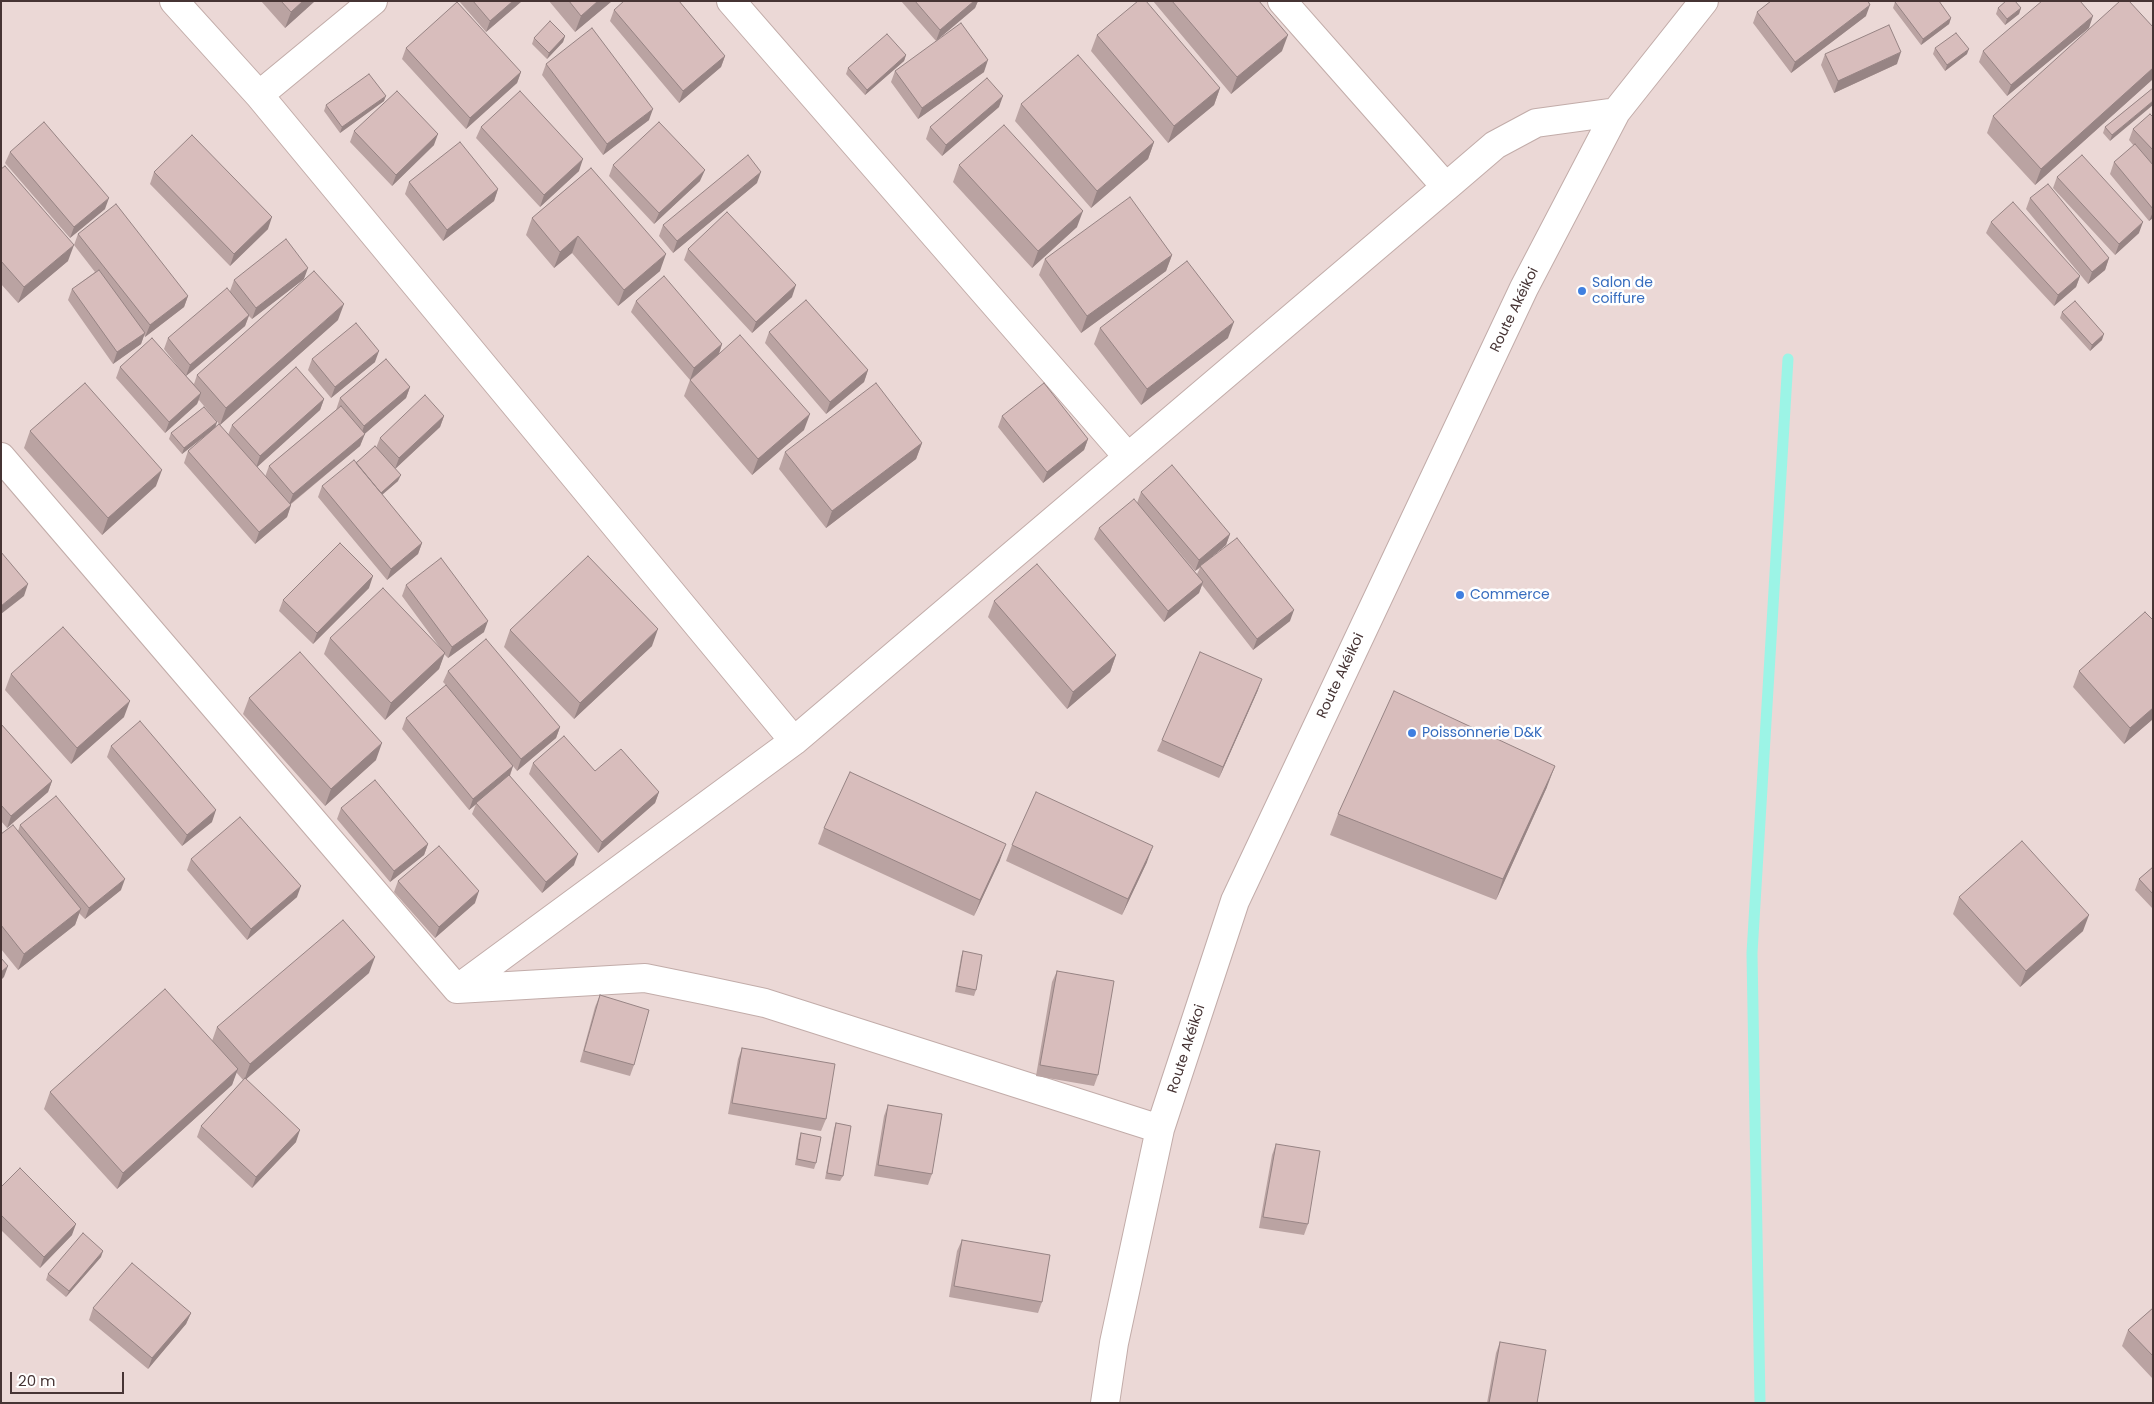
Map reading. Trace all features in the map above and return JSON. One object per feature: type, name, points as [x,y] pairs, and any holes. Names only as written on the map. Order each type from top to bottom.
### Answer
[{"type":"street","points":[[174,1],[259,95],[794,741]]},
{"type":"street","points":[[259,95],[373,1]]},
{"type":"street","points":[[731,1],[1128,457]]},
{"type":"street","points":[[1282,1],[1446,187]]},
{"type":"street","name":"Route Akéikoi","points":[[1105,1403],[1114,1343],[1160,1129],[1235,902],[1524,288],[1616,112],[1704,1]]},
{"type":"street","points":[[457,989],[794,741],[1495,145],[1536,123],[1616,112]]},
{"type":"street","points":[[1,457],[457,989]]},
{"type":"street","points":[[457,989],[645,978],[765,1003],[1160,1129]]},
{"type":"shaded area","points":[[1,1],[2153,1],[2153,1403],[1,1403]]},
{"type":"building","points":[[281,1],[303,1],[291,12]]},
{"type":"building","points":[[473,1],[513,1],[490,21]]},
{"type":"building","points":[[569,1],[598,1],[581,16]]},
{"type":"building","points":[[624,1],[679,1],[725,56],[683,91],[614,10]]},
{"type":"building","points":[[915,1],[974,1],[940,30]]},
{"type":"building","points":[[1138,1],[1146,1],[1220,88],[1174,126],[1097,35]]},
{"type":"building","points":[[1172,1],[1259,1],[1288,35],[1237,77]]},
{"type":"building","points":[[1771,1],[1868,1],[1870,5],[1795,62],[1757,12]]},
{"type":"building","points":[[1896,1],[1939,1],[1951,18],[1923,39]]},
{"type":"building","points":[[2006,1],[2015,1],[2021,8],[2007,19],[1998,8]]},
{"type":"building","points":[[2042,1],[2080,1],[2093,16],[2011,85],[1983,51]]},
{"type":"building","points":[[2120,1],[2129,1],[2153,27],[2153,68],[2041,169],[1993,116]]},
{"type":"building","points":[[457,2],[521,72],[470,118],[406,48]]},
{"type":"building","points":[[550,21],[565,36],[549,53],[534,38]]},
{"type":"building","points":[[961,23],[988,60],[922,108],[895,71]]},
{"type":"building","points":[[1889,25],[1901,52],[1838,81],[1825,54]]},
{"type":"building","points":[[592,28],[653,109],[607,144],[546,64]]},
{"type":"building","points":[[1956,33],[1969,49],[1947,65],[1935,48]]},
{"type":"building","points":[[887,34],[906,55],[867,90],[848,68]]},
{"type":"building","points":[[1078,55],[1154,142],[1097,191],[1021,104]]},
{"type":"building","points":[[369,74],[386,96],[342,127],[326,105]]},
{"type":"building","points":[[987,78],[1003,96],[946,145],[930,127]]},
{"type":"building","points":[[2153,88],[2153,101],[2112,135],[2105,127]]},
{"type":"building","points":[[397,91],[438,134],[396,175],[354,131]]},
{"type":"building","points":[[520,91],[583,159],[544,195],[481,127]]},
{"type":"building","points":[[2150,114],[2153,117],[2153,150],[2133,129]]},
{"type":"building","points":[[44,122],[109,198],[74,227],[10,152]]},
{"type":"building","points":[[659,122],[705,170],[659,213],[613,165]]},
{"type":"building","points":[[1004,125],[1083,211],[1038,251],[959,165]]},
{"type":"building","points":[[192,135],[272,217],[234,254],[154,172]]},
{"type":"building","points":[[460,142],[498,189],[447,230],[409,182]]},
{"type":"building","points":[[2135,144],[2153,165],[2153,209],[2114,162]]},
{"type":"building","points":[[748,155],[761,172],[677,241],[663,225]]},
{"type":"building","points":[[2082,155],[2143,222],[2119,244],[2057,177]]},
{"type":"building","points":[[5,166],[74,245],[24,287],[1,261],[1,169]]},
{"type":"building","points":[[591,168],[666,254],[624,290],[578,236],[560,252],[532,218]]},
{"type":"building","points":[[2048,184],[2109,258],[2092,272],[2030,198]]},
{"type":"building","points":[[1130,197],[1172,255],[1087,316],[1045,259]]},
{"type":"building","points":[[2013,202],[2080,276],[2058,295],[1991,222]]},
{"type":"building","points":[[116,204],[188,296],[150,325],[78,234]]},
{"type":"building","points":[[727,212],[796,285],[756,322],[688,249]]},
{"type":"building","points":[[286,239],[308,268],[256,308],[234,280]]},
{"type":"building","points":[[1187,261],[1234,322],[1147,389],[1100,328]]},
{"type":"building","points":[[99,270],[145,333],[117,352],[72,289]]},
{"type":"building","points":[[314,271],[344,304],[226,408],[197,375]]},
{"type":"building","points":[[664,276],[722,344],[694,368],[636,301]]},
{"type":"building","points":[[227,288],[249,315],[190,365],[168,338]]},
{"type":"building","points":[[806,300],[868,370],[830,402],[769,332]]},
{"type":"building","points":[[2075,301],[2104,334],[2092,345],[2062,312]]},
{"type":"building","points":[[356,323],[379,351],[335,387],[312,359]]},
{"type":"building","points":[[740,335],[810,414],[758,459],[690,380]]},
{"type":"building","points":[[152,338],[201,393],[169,422],[120,367]]},
{"type":"building","points":[[386,359],[410,387],[364,426],[340,398]]},
{"type":"building","points":[[296,367],[324,399],[260,456],[232,425]]},
{"type":"building","points":[[85,383],[162,470],[108,518],[30,431]]},
{"type":"building","points":[[876,383],[922,443],[832,511],[785,452]]},
{"type":"building","points":[[1044,383],[1088,439],[1047,472],[1002,416]]},
{"type":"building","points":[[425,395],[444,416],[399,458],[380,438]]},
{"type":"building","points":[[341,406],[365,434],[293,494],[269,466]]},
{"type":"building","points":[[204,407],[217,422],[184,448],[171,433]]},
{"type":"building","points":[[219,424],[291,505],[259,532],[188,451]]},
{"type":"building","points":[[375,446],[401,475],[381,493],[356,463]]},
{"type":"building","points":[[354,460],[422,543],[391,569],[322,486]]},
{"type":"building","points":[[1172,465],[1230,534],[1199,560],[1141,492]]},
{"type":"building","points":[[1134,499],[1203,582],[1168,611],[1099,528]]},
{"type":"building","points":[[1237,538],[1294,610],[1257,639],[1200,566]]},
{"type":"building","points":[[340,543],[373,576],[317,633],[283,600]]},
{"type":"building","points":[[1,552],[28,584],[1,606]]},
{"type":"building","points":[[588,556],[658,629],[580,703],[510,630]]},
{"type":"building","points":[[441,558],[488,621],[452,647],[406,585]]},
{"type":"building","points":[[1037,564],[1116,655],[1073,692],[994,601]]},
{"type":"building","points":[[383,588],[445,653],[391,703],[330,638]]},
{"type":"building","points":[[2145,612],[2153,620],[2153,708],[2130,728],[2079,671]]},
{"type":"building","points":[[63,627],[130,701],[77,748],[11,674]]},
{"type":"building","points":[[486,639],[560,727],[521,759],[448,671]]},
{"type":"building","points":[[300,652],[382,743],[331,789],[249,698]]},
{"type":"building","points":[[1200,652],[1262,679],[1223,767],[1162,740]]},
{"type":"building","points":[[446,685],[513,766],[473,799],[406,718]]},
{"type":"building","points":[[1394,691],[1555,766],[1503,879],[1338,814]]},
{"type":"building","points":[[140,721],[216,810],[187,835],[111,746]]},
{"type":"building","points":[[1,724],[52,781],[11,816],[1,805]]},
{"type":"building","points":[[564,736],[595,771],[621,749],[659,792],[602,842],[533,763]]},
{"type":"building","points":[[850,772],[1006,844],[980,900],[824,828]]},
{"type":"building","points":[[509,775],[578,854],[546,882],[476,803]]},
{"type":"building","points":[[375,780],[428,844],[394,871],[341,808]]},
{"type":"building","points":[[1036,792],[1153,846],[1128,899],[1012,845]]},
{"type":"building","points":[[56,796],[125,879],[89,908],[20,825]]},
{"type":"building","points":[[240,817],[301,886],[251,929],[191,859]]},
{"type":"building","points":[[13,825],[81,909],[24,954],[1,925],[1,834]]},
{"type":"building","points":[[2022,841],[2089,915],[2026,971],[1959,897]]},
{"type":"building","points":[[439,846],[479,891],[439,927],[398,881]]},
{"type":"building","points":[[2153,867],[2153,894],[2139,879]]},
{"type":"building","points":[[343,920],[375,957],[250,1064],[217,1027]]},
{"type":"building","points":[[963,951],[982,955],[976,990],[957,986]]},
{"type":"building","points":[[1,958],[8,966],[1,972]]},
{"type":"building","points":[[1057,971],[1114,981],[1098,1075],[1040,1065]]},
{"type":"building","points":[[165,989],[238,1069],[123,1173],[50,1092]]},
{"type":"building","points":[[600,995],[649,1010],[634,1065],[584,1051]]},
{"type":"building","points":[[742,1048],[835,1064],[826,1119],[732,1103]]},
{"type":"building","points":[[245,1078],[300,1130],[256,1177],[201,1126]]},
{"type":"building","points":[[888,1105],[942,1114],[932,1174],[878,1165]]},
{"type":"building","points":[[836,1123],[851,1126],[843,1176],[827,1173]]},
{"type":"building","points":[[801,1133],[821,1137],[816,1163],[797,1159]]},
{"type":"building","points":[[1276,1144],[1320,1151],[1308,1224],[1263,1217]]},
{"type":"building","points":[[20,1168],[76,1224],[44,1257],[1,1215],[1,1187]]},
{"type":"building","points":[[83,1233],[103,1251],[69,1291],[48,1274]]},
{"type":"building","points":[[962,1240],[1050,1255],[1042,1302],[954,1286]]},
{"type":"building","points":[[132,1263],[191,1313],[152,1358],[93,1308]]},
{"type":"building","points":[[2153,1308],[2153,1356],[2128,1330]]},
{"type":"building","points":[[1500,1342],[1546,1350],[1537,1403],[1489,1403]]},
{"type":"waterway","points":[[1760,1403],[1752,953],[1788,359]]},
{"type":"place","name":"Salon de coiffure","points":[[1582,291]]},
{"type":"place","name":"Commerce","points":[[1460,595]]},
{"type":"place","name":"Poissonnerie D&K","points":[[1412,733]]}]
